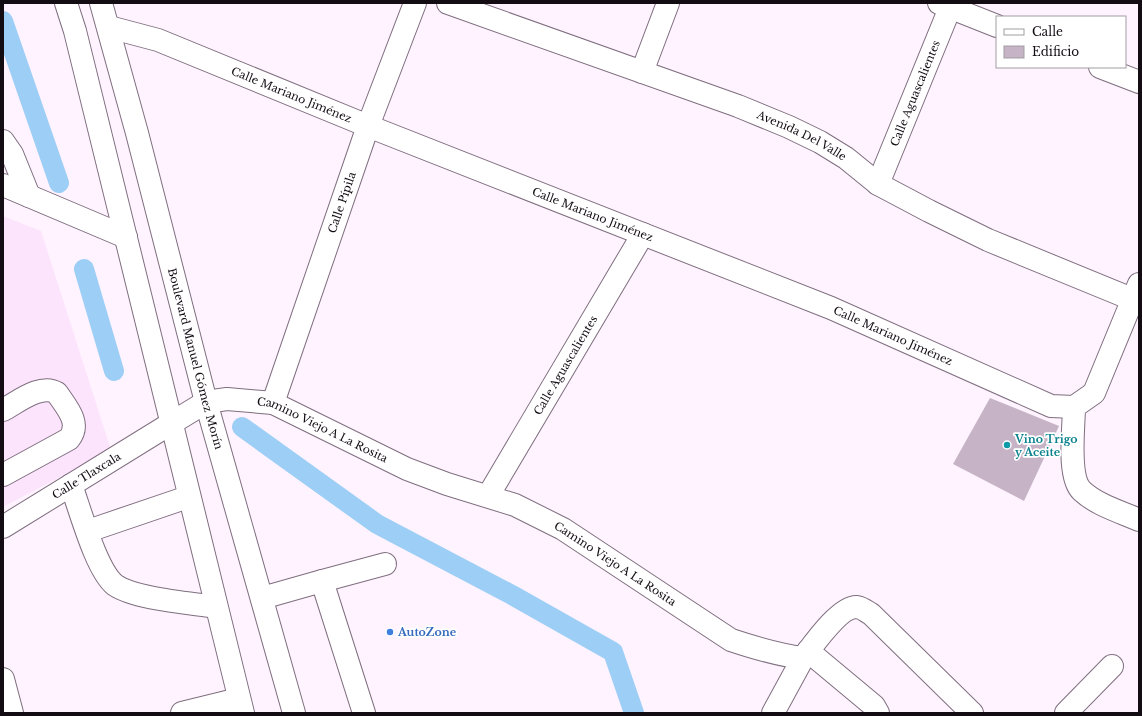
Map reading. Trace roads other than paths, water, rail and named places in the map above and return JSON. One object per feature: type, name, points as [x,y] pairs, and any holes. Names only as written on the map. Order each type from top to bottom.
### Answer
[{"type":"street","points":[[66,3],[75,31],[170,424],[241,706],[182,713]]},
{"type":"street","name":"Boulevard Manuel Gómez Morín","points":[[101,3],[109,27],[206,402],[294,713]]},
{"type":"street","name":"Calle Pípila","points":[[273,403],[368,126],[415,3]]},
{"type":"street","name":"Avenida Del Valle","points":[[448,3],[738,106],[789,127],[820,142],[846,158],[878,184],[988,240],[1137,295]]},
{"type":"street","points":[[642,72],[668,3]]},
{"type":"street","points":[[947,4],[996,26]]},
{"type":"street","name":"Calle Aguascalientes","points":[[878,184],[947,4]]},
{"type":"street","name":"Calle Mariano Jiménez","points":[[109,27],[158,40],[368,126],[831,308],[1051,406],[1074,407]]},
{"type":"street","points":[[1103,68],[1139,82]]},
{"type":"street","points":[[3,141],[12,154],[29,196]]},
{"type":"street","points":[[3,185],[126,237]]},
{"type":"street","name":"Calle Aguascalientes","points":[[488,496],[643,234]]},
{"type":"street","points":[[1137,295],[1094,393],[1074,407],[1073,464],[1074,478],[1081,490],[1094,499],[1139,520]]},
{"type":"street","points":[[3,410],[41,390],[52,390],[57,393],[75,423],[75,429],[69,439],[3,475]]},
{"type":"street","name":"Camino Viejo A La Rosita","points":[[206,402],[227,399],[273,403],[407,469],[447,484],[488,496],[538,515],[563,529],[731,640],[776,654],[805,655]]},
{"type":"street","name":"Calle Tlaxcala","points":[[3,527],[206,402]]},
{"type":"street","points":[[71,485],[99,561],[107,576],[115,585],[127,591],[144,595],[216,607]]},
{"type":"street","points":[[88,532],[188,497]]},
{"type":"street","points":[[262,598],[385,564]]},
{"type":"street","points":[[322,581],[364,713]]},
{"type":"street","points":[[773,713],[805,655],[840,613],[857,607],[872,614],[972,713]]},
{"type":"street","points":[[805,655],[874,706],[878,713]]},
{"type":"street","points":[[1066,713],[1112,666]]},
{"type":"street","points":[[3,679],[12,713]]},
{"type":"waterway","points":[[3,21],[59,183]]},
{"type":"waterway","points":[[84,269],[114,371]]},
{"type":"waterway","points":[[242,427],[377,524],[512,595],[613,652],[634,713]]},
{"type":"place","name":"Vino Trigo y Aceite","points":[[1007,445]]},
{"type":"place","name":"AutoZone","points":[[390,632]]}]
